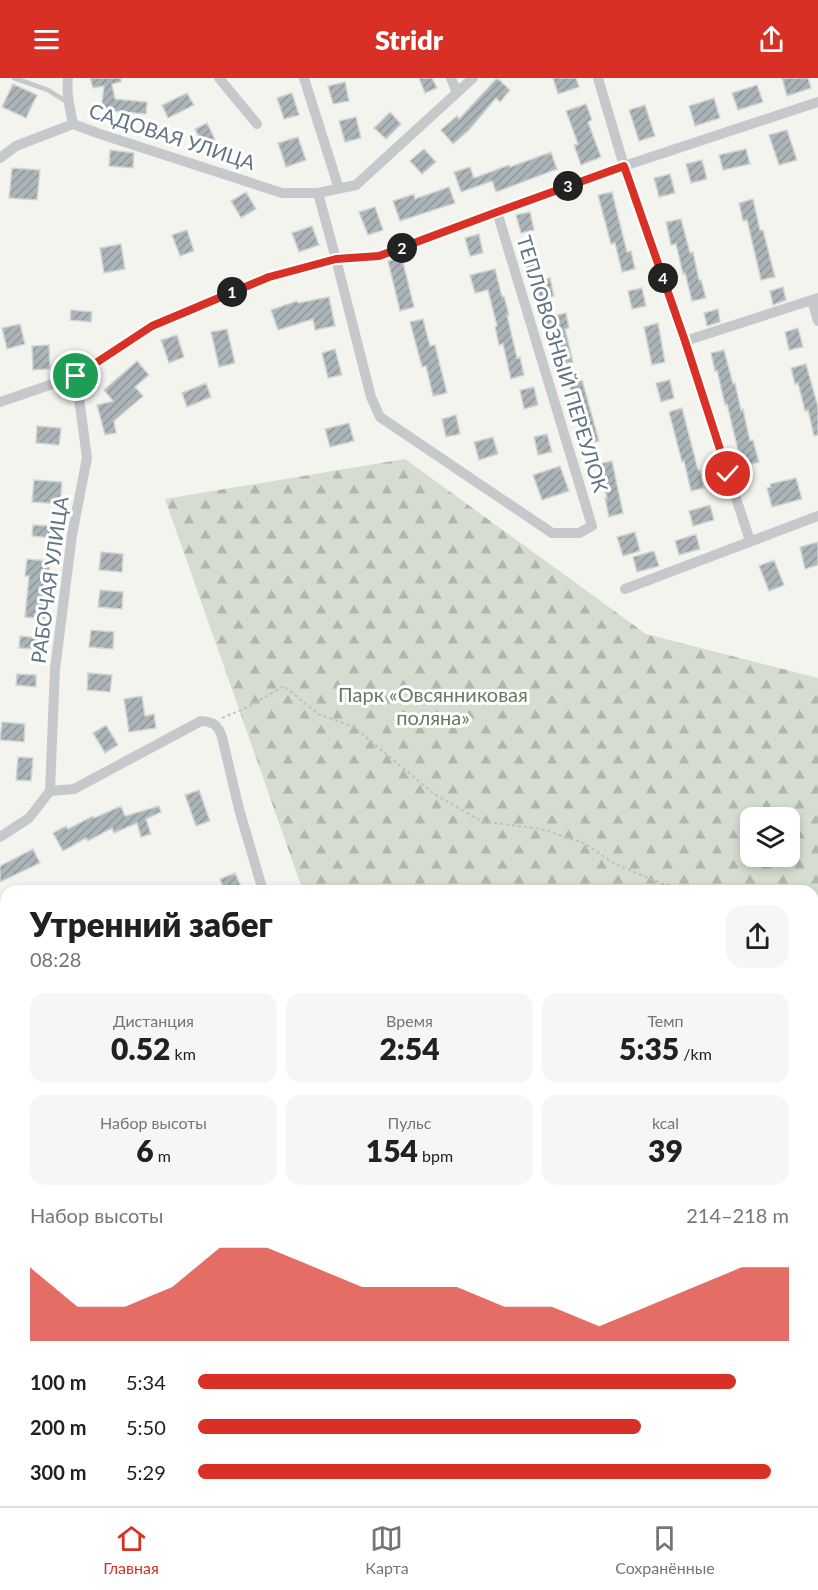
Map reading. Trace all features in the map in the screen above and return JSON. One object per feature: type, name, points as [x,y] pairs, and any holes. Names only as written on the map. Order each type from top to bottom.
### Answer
[{"type":"street","points":[[68,78],[69,103],[74,124]]},
{"type":"street","points":[[219,78],[257,124]]},
{"type":"street","points":[[304,78],[339,189]]},
{"type":"street","points":[[451,78],[457,93]]},
{"type":"street","name":"САДОВАЯ УЛИЦА","points":[[0,158],[16,146],[74,124],[282,193],[318,193],[356,185],[473,78]]},
{"type":"street","points":[[598,78],[624,166],[685,341],[750,541]]},
{"type":"street","points":[[0,402],[76,376],[152,326],[269,277],[336,259],[379,256],[624,166],[818,102]]},
{"type":"street","points":[[318,193],[336,259]]},
{"type":"street","name":"ТЕПЛОВОЗНЫЙ ПЕРЕУЛОК","points":[[336,259],[371,397],[380,417],[552,533],[579,533],[592,526],[497,212]]},
{"type":"street","points":[[685,341],[815,299],[818,321]]},
{"type":"street","name":"РАБОЧАЯ УЛИЦА","points":[[50,791],[55,669],[72,535],[87,459],[76,376]]},
{"type":"street","points":[[625,589],[818,516]]},
{"type":"street","points":[[0,837],[29,818],[50,791],[74,789],[207,721],[219,728],[222,737],[239,809],[262,885]]},
{"type":"lane","points":[[14,78],[48,90],[69,103]]},
{"type":"path","points":[[207,721],[231,716],[284,686],[318,714],[354,727],[434,794],[481,821],[541,829],[584,843],[615,864],[668,885]]},
{"type":"green space","name":"Парк «Овсянниковая поляна»","points":[[405,459],[646,634],[818,678],[818,885],[301,885],[165,499]]},
{"type":"building","points":[[90,78],[121,78],[121,82],[112,84],[115,99],[147,102],[146,114],[101,110],[104,86],[93,88]]},
{"type":"building","points":[[419,78],[432,78],[437,88],[425,93]]},
{"type":"building","points":[[497,78],[510,90],[500,102],[496,98],[469,130],[453,144],[441,130],[457,116],[459,119]]},
{"type":"building","points":[[553,78],[576,78],[579,87],[558,94]]},
{"type":"building","points":[[782,78],[808,78],[811,88],[787,96]]},
{"type":"building","points":[[345,82],[349,101],[333,104],[328,86]]},
{"type":"building","points":[[13,84],[37,95],[26,118],[2,107]]},
{"type":"building","points":[[757,85],[763,102],[738,110],[732,93]]},
{"type":"building","points":[[187,93],[194,105],[168,118],[162,105]]},
{"type":"building","points":[[292,93],[299,115],[284,119],[277,98]]},
{"type":"building","points":[[714,98],[720,118],[695,126],[689,106]]},
{"type":"building","points":[[586,104],[592,120],[588,122],[601,157],[581,165],[574,145],[578,144],[566,111]]},
{"type":"building","points":[[645,105],[655,136],[639,141],[629,110]]},
{"type":"building","points":[[390,112],[401,124],[386,139],[374,128]]},
{"type":"building","points":[[356,117],[361,138],[345,142],[339,121]]},
{"type":"building","points":[[207,123],[218,146],[206,151],[195,129]]},
{"type":"building","points":[[787,130],[797,160],[779,165],[769,135]]},
{"type":"building","points":[[298,137],[306,160],[286,167],[278,143]]},
{"type":"building","points":[[424,149],[436,162],[422,174],[410,161]]},
{"type":"building","points":[[746,149],[750,164],[723,170],[719,155]]},
{"type":"building","points":[[110,150],[134,153],[133,168],[109,166]]},
{"type":"building","points":[[551,152],[557,169],[496,192],[492,181],[461,192],[454,172],[470,167],[474,178]]},
{"type":"building","points":[[702,160],[707,179],[691,183],[686,164]]},
{"type":"building","points":[[12,168],[40,170],[37,200],[9,198]]},
{"type":"building","points":[[670,174],[675,193],[659,197],[654,178]]},
{"type":"building","points":[[449,187],[455,203],[400,221],[393,201],[414,194],[415,199]]},
{"type":"building","points":[[246,192],[256,209],[241,218],[231,201]]},
{"type":"building","points":[[612,192],[627,252],[631,251],[635,269],[622,272],[615,243],[611,244],[598,195]]},
{"type":"building","points":[[753,199],[775,277],[761,280],[747,220],[743,221],[739,203]]},
{"type":"building","points":[[375,207],[383,230],[368,235],[359,212]]},
{"type":"building","points":[[530,212],[534,230],[521,233],[516,215]]},
{"type":"building","points":[[681,219],[706,298],[692,301],[676,244],[671,245],[666,222]]},
{"type":"building","points":[[312,226],[319,245],[299,252],[292,233]]},
{"type":"building","points":[[187,230],[194,251],[180,256],[172,235]]},
{"type":"building","points":[[479,234],[483,253],[470,256],[465,238]]},
{"type":"building","points":[[121,244],[125,269],[104,273],[100,248]]},
{"type":"building","points":[[537,253],[542,271],[528,274],[524,256]]},
{"type":"building","points":[[402,258],[414,307],[400,311],[388,261]]},
{"type":"building","points":[[495,269],[509,315],[507,315],[517,358],[520,357],[524,375],[511,379],[503,344],[499,345],[488,290],[475,293],[470,275]]},
{"type":"building","points":[[550,278],[554,296],[540,300],[536,281]]},
{"type":"building","points":[[783,287],[786,300],[773,305],[770,291]]},
{"type":"building","points":[[642,288],[646,306],[632,309],[628,291]]},
{"type":"building","points":[[329,297],[335,326],[315,330],[313,319],[278,330],[271,310],[297,301],[298,303]]},
{"type":"building","points":[[718,309],[720,322],[707,326],[704,313]]},
{"type":"building","points":[[71,310],[92,312],[91,322],[70,320]]},
{"type":"building","points":[[566,313],[569,328],[565,329],[573,362],[559,365],[552,332],[548,333],[544,318]]},
{"type":"building","points":[[423,319],[430,346],[435,345],[447,393],[433,396],[426,366],[422,367],[410,322]]},
{"type":"building","points":[[658,323],[665,362],[652,365],[644,327]]},
{"type":"building","points":[[20,324],[25,344],[7,349],[2,328]]},
{"type":"building","points":[[798,328],[803,347],[789,350],[785,332]]},
{"type":"building","points":[[227,329],[235,363],[219,367],[211,332]]},
{"type":"building","points":[[177,335],[184,357],[169,363],[161,340]]},
{"type":"building","points":[[49,345],[50,369],[33,370],[32,346]]},
{"type":"building","points":[[335,349],[342,375],[328,378],[322,353]]},
{"type":"building","points":[[724,350],[741,410],[743,409],[750,441],[753,440],[759,462],[742,467],[727,404],[725,405],[711,353]]},
{"type":"building","points":[[137,361],[149,375],[135,387],[143,396],[114,421],[116,433],[105,435],[97,405],[113,401],[104,390]]},
{"type":"building","points":[[806,364],[818,407],[818,435],[814,436],[808,410],[805,411],[798,383],[795,384],[791,368]]},
{"type":"building","points":[[582,380],[599,441],[585,444],[569,384]]},
{"type":"building","points":[[670,380],[674,398],[661,402],[656,383]]},
{"type":"building","points":[[206,383],[211,397],[187,407],[182,393]]},
{"type":"building","points":[[534,387],[538,405],[524,409],[520,390]]},
{"type":"building","points":[[682,408],[704,488],[691,491],[669,412]]},
{"type":"building","points":[[456,415],[460,434],[446,437],[442,419]]},
{"type":"building","points":[[349,423],[354,441],[330,447],[325,429]]},
{"type":"building","points":[[37,426],[61,428],[59,445],[36,443]]},
{"type":"building","points":[[547,434],[552,452],[538,455],[534,437]]},
{"type":"building","points":[[493,437],[498,454],[479,460],[474,442]]},
{"type":"building","points":[[612,461],[623,513],[609,517],[605,498],[607,498],[598,464]]},
{"type":"building","points":[[560,466],[569,491],[542,500],[533,475]]},
{"type":"building","points":[[796,478],[802,499],[772,507],[767,488],[771,487],[770,484]]},
{"type":"building","points":[[34,480],[62,482],[60,504],[32,502]]},
{"type":"building","points":[[710,505],[714,520],[693,526],[689,511]]},
{"type":"building","points":[[33,525],[53,526],[52,538],[32,536]]},
{"type":"building","points":[[635,532],[640,551],[623,556],[617,537]]},
{"type":"building","points":[[696,534],[700,549],[679,555],[675,541]]},
{"type":"building","points":[[818,542],[818,565],[805,569],[800,547]]},
{"type":"building","points":[[654,551],[659,566],[637,572],[633,557]]},
{"type":"building","points":[[101,552],[123,554],[122,572],[99,570]]},
{"type":"building","points":[[27,559],[50,561],[45,619],[25,617],[29,576],[25,576]]},
{"type":"building","points":[[774,560],[784,585],[769,591],[759,566]]},
{"type":"building","points":[[100,590],[123,592],[122,609],[98,607]]},
{"type":"building","points":[[91,630],[114,632],[113,649],[89,647]]},
{"type":"building","points":[[20,636],[39,638],[38,649],[19,648]]},
{"type":"building","points":[[88,673],[112,675],[110,692],[87,690]]},
{"type":"building","points":[[17,674],[36,675],[36,687],[16,685]]},
{"type":"building","points":[[142,696],[145,716],[154,714],[156,728],[129,732],[124,699]]},
{"type":"building","points":[[2,722],[25,724],[24,742],[0,740]]},
{"type":"building","points":[[106,725],[118,745],[105,753],[93,733]]},
{"type":"building","points":[[18,757],[33,758],[31,781],[16,780]]},
{"type":"building","points":[[199,790],[210,821],[196,826],[185,795]]},
{"type":"building","points":[[121,806],[125,816],[159,806],[161,812],[146,819],[151,834],[141,837],[137,823],[114,833],[112,828],[88,841],[86,838],[63,851],[53,833],[66,826],[68,829],[93,816],[94,818]]},
{"type":"building","points":[[33,849],[40,863],[0,882],[0,866]]},
{"type":"building","points":[[235,873],[240,885],[222,885],[220,879]]},
{"type":"route","points":[[76,376],[152,326],[269,277],[336,259],[379,256],[624,166],[685,341],[728,474]]}]
